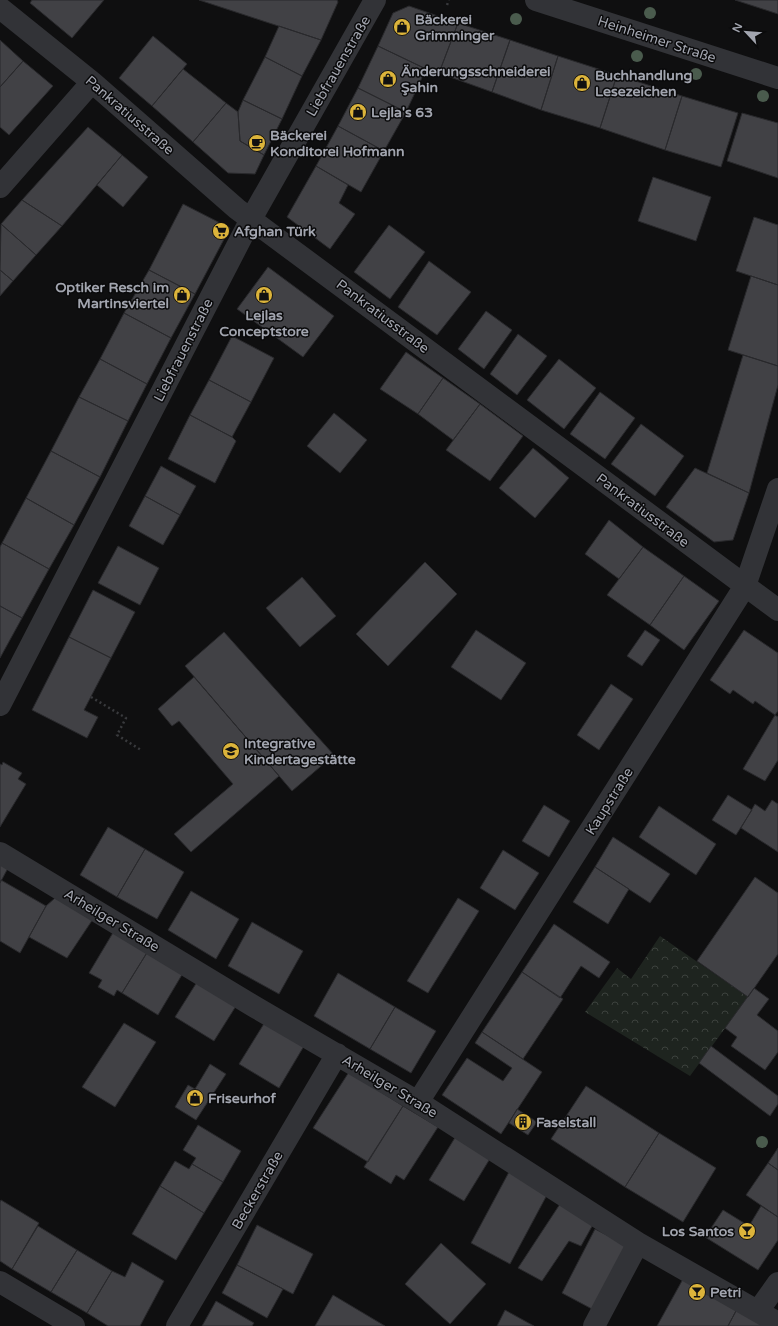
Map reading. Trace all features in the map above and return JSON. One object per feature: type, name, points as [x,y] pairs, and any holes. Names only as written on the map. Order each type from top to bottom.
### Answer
[{"type":"street","name":"Liebfrauenstraße","points":[[0,705],[252,219],[375,0]]},
{"type":"street","name":"Heinheimer Straße","points":[[536,0],[778,78]]},
{"type":"street","name":"Pankratiusstraße","points":[[0,8],[92,82],[237,208],[778,610]]},
{"type":"street","points":[[0,187],[92,82]]},
{"type":"street","name":"Kaupstraße","points":[[418,1102],[745,586],[778,489]]},
{"type":"street","name":"Arheilger Straße","points":[[0,853],[418,1102],[638,1243],[778,1323]]},
{"type":"street","name":"Beckerstraße","points":[[177,1326],[337,1054]]},
{"type":"street","points":[[594,1326],[638,1243]]},
{"type":"street","points":[[0,1282],[74,1326]]},
{"type":"street","points":[[758,1311],[778,1283]]},
{"type":"path","points":[[447,5],[449,0]]},
{"type":"path","points":[[91,697],[126,718],[117,735],[141,750]]},
{"type":"green space","points":[[660,936],[748,997],[690,1076],[585,1012],[617,968],[631,979]]},
{"type":"building","points":[[32,0],[104,0],[72,38],[30,3]]},
{"type":"building","points":[[199,0],[337,0],[338,2],[321,40]]},
{"type":"building","points":[[735,0],[778,0],[778,14]]},
{"type":"building","points":[[409,6],[458,23],[439,73],[426,69],[378,46],[393,13]]},
{"type":"building","points":[[458,23],[510,40],[492,92],[439,73]]},
{"type":"building","points":[[279,26],[321,40],[302,76],[265,57]]},
{"type":"building","points":[[153,36],[187,64],[152,106],[119,78]]},
{"type":"building","points":[[0,40],[23,61],[0,87]]},
{"type":"building","points":[[510,40],[558,56],[541,110],[492,92]]},
{"type":"building","points":[[378,46],[426,69],[406,112],[358,88]]},
{"type":"building","points":[[558,56],[617,75],[600,128],[541,110]]},
{"type":"building","points":[[265,57],[302,76],[282,119],[243,100]]},
{"type":"building","points":[[23,61],[53,86],[9,135],[0,127],[0,87]]},
{"type":"building","points":[[183,69],[226,103],[193,142],[152,106]]},
{"type":"building","points":[[617,75],[682,96],[665,150],[600,128]]},
{"type":"building","points":[[358,88],[406,112],[384,151],[338,126]]},
{"type":"building","points":[[682,96],[738,113],[721,167],[665,150]]},
{"type":"building","points":[[243,100],[282,119],[264,155],[240,141],[238,112]]},
{"type":"building","points":[[226,103],[238,112],[240,141],[264,155],[255,174],[228,173],[193,142]]},
{"type":"building","points":[[742,113],[778,123],[778,178],[727,161]]},
{"type":"building","points":[[338,126],[384,151],[361,192],[316,166]]},
{"type":"building","points":[[88,127],[122,155],[62,226],[22,200]]},
{"type":"building","points":[[122,155],[148,177],[123,207],[97,185]]},
{"type":"building","points":[[316,166],[348,185],[339,203],[355,214],[330,249],[287,217]]},
{"type":"building","points":[[653,177],[711,197],[696,241],[638,221]]},
{"type":"building","points":[[22,200],[62,226],[36,255],[1,224]]},
{"type":"building","points":[[183,204],[230,228],[195,294],[149,270]]},
{"type":"building","points":[[754,217],[778,225],[778,285],[736,271]]},
{"type":"building","points":[[1,224],[36,255],[13,281],[0,270]]},
{"type":"building","points":[[389,225],[425,252],[390,299],[354,272]]},
{"type":"building","points":[[429,261],[471,292],[437,335],[398,307]]},
{"type":"building","points":[[268,267],[334,316],[303,357],[237,309]]},
{"type":"building","points":[[0,270],[13,281],[0,296]]},
{"type":"building","points":[[149,270],[195,294],[171,338],[124,313]]},
{"type":"building","points":[[751,276],[778,285],[778,366],[728,350]]},
{"type":"building","points":[[486,311],[512,330],[484,369],[458,349]]},
{"type":"building","points":[[124,313],[171,338],[147,384],[100,359]]},
{"type":"building","points":[[518,334],[547,356],[517,395],[490,374]]},
{"type":"building","points":[[232,336],[274,358],[251,402],[209,380]]},
{"type":"building","points":[[406,352],[443,378],[418,414],[380,389]]},
{"type":"building","points":[[743,355],[778,366],[778,385],[749,493],[707,473]]},
{"type":"building","points":[[100,359],[147,384],[128,421],[79,397]]},
{"type":"building","points":[[559,359],[596,388],[564,429],[527,400]]},
{"type":"building","points":[[443,378],[480,404],[453,440],[418,414]]},
{"type":"building","points":[[209,380],[251,402],[232,437],[190,415]]},
{"type":"building","points":[[600,392],[635,418],[605,459],[570,434]]},
{"type":"building","points":[[79,397],[128,421],[100,477],[51,451]]},
{"type":"building","points":[[480,404],[523,436],[490,481],[446,450]]},
{"type":"building","points":[[334,413],[367,440],[340,473],[307,446]]},
{"type":"building","points":[[190,415],[232,437],[236,441],[215,483],[168,459]]},
{"type":"building","points":[[641,424],[684,456],[655,496],[611,464]]},
{"type":"building","points":[[533,448],[569,478],[535,518],[499,488]]},
{"type":"building","points":[[51,451],[100,477],[74,525],[26,498]]},
{"type":"building","points":[[161,466],[196,486],[180,515],[145,496]]},
{"type":"building","points":[[695,468],[749,493],[733,540],[714,542],[666,507]]},
{"type":"building","points":[[145,496],[180,515],[163,545],[129,526]]},
{"type":"building","points":[[26,498],[74,525],[49,569],[2,543]]},
{"type":"building","points":[[609,520],[643,547],[619,579],[585,554]]},
{"type":"building","points":[[2,543],[49,569],[22,618],[0,606],[0,547]]},
{"type":"building","points":[[118,546],[159,568],[140,605],[98,583]]},
{"type":"building","points":[[643,547],[684,576],[650,625],[607,595]]},
{"type":"building","points":[[425,562],[457,594],[388,666],[356,634]]},
{"type":"building","points":[[684,576],[719,601],[684,650],[650,625]]},
{"type":"building","points":[[302,577],[336,616],[300,647],[266,608]]},
{"type":"building","points":[[93,590],[135,612],[111,658],[69,637]]},
{"type":"building","points":[[0,606],[22,618],[0,658]]},
{"type":"building","points":[[476,630],[526,663],[501,700],[451,667]]},
{"type":"building","points":[[645,630],[660,640],[642,666],[627,656]]},
{"type":"building","points":[[744,630],[778,653],[778,711],[775,715],[755,701],[753,704],[733,690],[730,694],[710,680]]},
{"type":"building","points":[[224,632],[334,755],[292,791],[185,666]]},
{"type":"building","points":[[69,637],[111,658],[84,710],[98,717],[87,738],[32,710]]},
{"type":"building","name":"Integrative Kindertagestätte","points":[[194,677],[279,776],[191,852],[174,834],[233,784],[179,721],[172,726],[158,709]]},
{"type":"building","points":[[611,684],[633,699],[599,750],[577,735]]},
{"type":"building","points":[[775,715],[778,717],[778,760],[765,781],[743,769]]},
{"type":"building","points":[[3,762],[22,773],[18,779],[26,784],[0,827],[0,764],[2,765]]},
{"type":"building","points":[[728,795],[752,810],[736,835],[712,820]]},
{"type":"building","points":[[772,800],[778,804],[778,852],[741,828],[755,804],[765,811]]},
{"type":"building","points":[[544,805],[570,821],[549,857],[522,841]]},
{"type":"building","points":[[659,806],[716,844],[696,875],[639,837]]},
{"type":"building","points":[[108,827],[145,849],[117,897],[80,875]]},
{"type":"building","points":[[613,837],[670,874],[650,903],[595,867]]},
{"type":"building","points":[[145,849],[184,872],[157,919],[117,897]]},
{"type":"building","points":[[503,850],[539,873],[515,910],[480,888]]},
{"type":"building","points":[[0,863],[8,868],[0,883]]},
{"type":"building","points":[[595,867],[629,889],[608,924],[573,902]]},
{"type":"building","points":[[755,877],[778,893],[778,954],[748,997],[697,961]]},
{"type":"building","points":[[1,880],[46,906],[20,953],[0,941]]},
{"type":"building","points":[[191,891],[239,919],[216,959],[168,930]]},
{"type":"building","points":[[55,898],[93,919],[67,958],[29,937],[46,906]]},
{"type":"building","points":[[458,898],[479,911],[428,993],[407,981]]},
{"type":"building","points":[[252,922],[303,951],[279,994],[228,966]]},
{"type":"building","points":[[554,924],[610,962],[599,978],[581,966],[560,998],[522,972]]},
{"type":"building","points":[[114,931],[148,951],[122,993],[117,990],[114,996],[98,987],[102,980],[89,973]]},
{"type":"building","points":[[148,951],[183,973],[158,1015],[122,993]]},
{"type":"building","points":[[522,972],[563,999],[523,1059],[482,1032]]},
{"type":"building","points":[[338,973],[395,1007],[370,1049],[314,1016]]},
{"type":"building","points":[[197,982],[236,1006],[214,1041],[175,1017]]},
{"type":"building","points":[[754,988],[769,999],[757,1015],[778,1031],[778,1052],[765,1070],[731,1046],[737,1037],[725,1028]]},
{"type":"building","points":[[395,1007],[436,1031],[411,1073],[370,1049]]},
{"type":"building","points":[[265,1022],[304,1046],[279,1088],[239,1064]]},
{"type":"building","points":[[124,1023],[156,1042],[115,1107],[82,1087]]},
{"type":"building","points":[[482,1032],[542,1072],[501,1134],[442,1095],[467,1058],[503,1081],[512,1068],[475,1043]]},
{"type":"building","points":[[711,1046],[778,1096],[778,1104],[770,1116],[699,1063]]},
{"type":"building","name":"Friseurhof","points":[[210,1064],[226,1074],[196,1120],[175,1107],[188,1085],[195,1089]]},
{"type":"building","points":[[349,1072],[403,1106],[368,1162],[313,1128]]},
{"type":"building","points":[[586,1086],[659,1133],[625,1187],[551,1139]]},
{"type":"building","points":[[403,1106],[438,1127],[404,1180],[396,1175],[391,1184],[364,1167]]},
{"type":"building","name":"Faselstall","points":[[517,1109],[537,1122],[528,1135],[509,1123]]},
{"type":"building","points":[[198,1125],[241,1151],[223,1182],[192,1164],[196,1158],[183,1150]]},
{"type":"building","points":[[659,1133],[716,1168],[683,1222],[625,1187]]},
{"type":"building","points":[[456,1136],[491,1157],[464,1201],[429,1180]]},
{"type":"building","points":[[778,1148],[778,1170],[768,1163]]},
{"type":"building","points":[[175,1161],[189,1169],[192,1164],[223,1182],[204,1213],[160,1186]]},
{"type":"building","points":[[768,1163],[778,1170],[778,1217],[746,1195]]},
{"type":"building","points":[[509,1172],[548,1193],[510,1264],[471,1243]]},
{"type":"building","points":[[160,1186],[204,1213],[176,1260],[132,1234]]},
{"type":"building","points":[[1,1200],[39,1223],[12,1269],[0,1261]]},
{"type":"building","points":[[560,1204],[595,1221],[581,1246],[569,1241],[542,1281],[518,1268]]},
{"type":"building","points":[[761,1206],[778,1217],[778,1240],[758,1270],[705,1237],[723,1210],[749,1226]]},
{"type":"building","points":[[257,1225],[313,1254],[293,1294],[237,1265]]},
{"type":"building","points":[[38,1226],[77,1250],[51,1292],[12,1269]]},
{"type":"building","points":[[595,1229],[626,1245],[592,1309],[562,1293]]},
{"type":"building","points":[[441,1243],[486,1284],[450,1324],[405,1284]]},
{"type":"building","points":[[77,1250],[112,1271],[87,1313],[51,1292]]},
{"type":"building","points":[[132,1262],[164,1281],[140,1326],[108,1326],[87,1313],[112,1271],[125,1277]]},
{"type":"building","points":[[237,1265],[283,1289],[267,1318],[222,1293]]},
{"type":"building","points":[[683,1279],[737,1309],[728,1326],[657,1326]]},
{"type":"building","points":[[333,1295],[385,1326],[315,1326]]},
{"type":"building","points":[[216,1301],[254,1323],[252,1326],[202,1326]]},
{"type":"building","points":[[737,1309],[765,1326],[728,1326]]},
{"type":"building","points":[[505,1310],[534,1326],[497,1326]]},
{"type":"place","name":"Bäckerei Grimminger","points":[[402,27]]},
{"type":"place","name":"Änderungsschneiderei Şahin","points":[[388,79]]},
{"type":"place","name":"Buchhandlung Lesezeichen","points":[[582,83]]},
{"type":"place","name":"Lejla's 63","points":[[358,112]]},
{"type":"place","name":"Bäckerei Konditorei Hofmann","points":[[257,143]]},
{"type":"place","name":"Afghan Türk","points":[[221,231]]},
{"type":"place","name":"Optiker Resch im Martinsviertel","points":[[182,295]]},
{"type":"place","name":"Lejlas Conceptstore","points":[[264,295]]},
{"type":"place","name":"Integrative Kindertagestätte","points":[[231,751]]},
{"type":"place","name":"Friseurhof","points":[[195,1098]]},
{"type":"place","name":"Faselstall","points":[[523,1122]]},
{"type":"place","name":"Los Santos","points":[[747,1231]]},
{"type":"place","name":"Petri","points":[[697,1292]]}]
